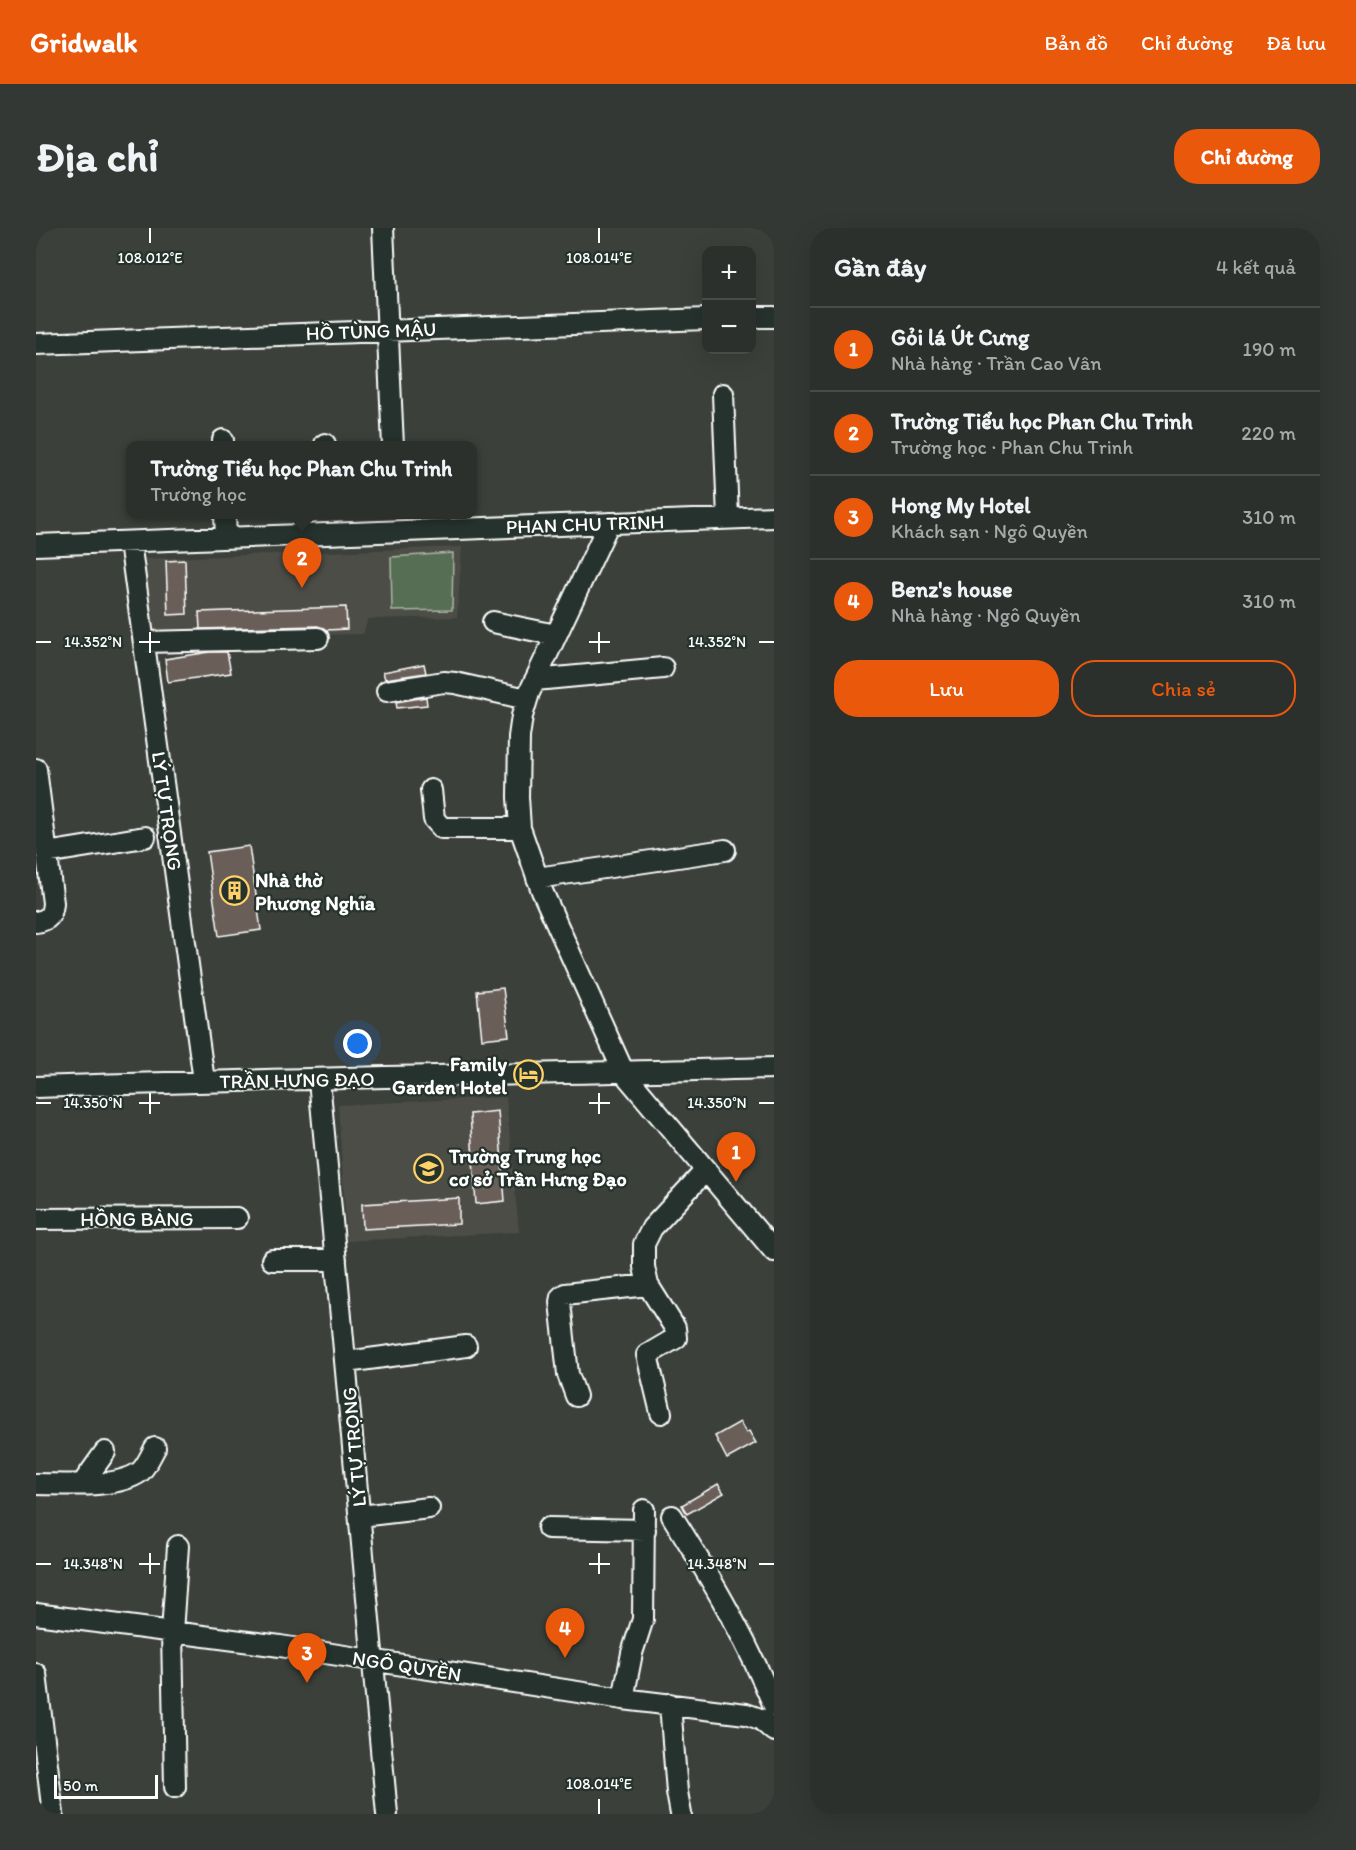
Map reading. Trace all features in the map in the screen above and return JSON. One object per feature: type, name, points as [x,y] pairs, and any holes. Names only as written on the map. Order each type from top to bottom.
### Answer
[{"type":"street","points":[[383,228],[393,441]]},
{"type":"street","points":[[756,317],[774,317]]},
{"type":"street","name":"HỒ TÙNG MẬU","points":[[36,344],[702,319]]},
{"type":"street","points":[[723,394],[728,518]]},
{"type":"street","name":"PHAN CHU TRINH","points":[[36,545],[226,538],[331,524],[397,522],[609,524],[774,517]]},
{"type":"street","points":[[225,519],[226,538]]},
{"type":"street","points":[[609,524],[535,680],[522,716],[519,737],[520,828],[537,878],[624,1073],[774,1251]]},
{"type":"street","name":"LÝ TỰ TRỌNG","points":[[130,542],[204,1081]]},
{"type":"street","points":[[493,622],[556,635]]},
{"type":"street","points":[[144,642],[318,638]]},
{"type":"street","points":[[535,680],[663,668]]},
{"type":"street","points":[[387,691],[444,682],[527,699]]},
{"type":"street","points":[[36,769],[52,910],[50,917],[45,921],[36,922]]},
{"type":"street","points":[[431,790],[434,819],[442,828],[520,828]]},
{"type":"street","points":[[46,853],[145,837]]},
{"type":"street","points":[[537,878],[725,850]]},
{"type":"street","name":"TRẦN HƯNG ĐẠO","points":[[36,1088],[204,1081],[774,1068]]},
{"type":"street","name":"LÝ TỰ TRỌNG","points":[[319,1080],[387,1814]]},
{"type":"street","points":[[661,1413],[647,1355],[676,1338],[676,1335],[675,1328],[648,1285],[644,1267],[644,1244],[647,1235],[706,1170]]},
{"type":"street","name":"HỒNG BÀNG","points":[[36,1219],[237,1218]]},
{"type":"street","points":[[272,1260],[336,1260]]},
{"type":"street","points":[[576,1396],[568,1374],[561,1297],[566,1294],[648,1285]]},
{"type":"street","points":[[346,1362],[466,1346]]},
{"type":"street","points":[[36,1484],[105,1483],[126,1479],[142,1471],[155,1448]]},
{"type":"street","points":[[83,1483],[105,1452]]},
{"type":"street","points":[[360,1516],[429,1508]]},
{"type":"street","points":[[622,1699],[632,1653],[643,1619],[644,1510]]},
{"type":"street","points":[[672,1516],[716,1585],[738,1625],[774,1706]]},
{"type":"street","points":[[548,1528],[645,1530]]},
{"type":"street","points":[[176,1787],[172,1632],[178,1546]]},
{"type":"street","name":"NGÔ QUYỀN","points":[[36,1614],[280,1646],[622,1699],[746,1714],[760,1719],[774,1731]]},
{"type":"street","points":[[36,1674],[53,1814]]},
{"type":"street","points":[[670,1704],[681,1814]]},
{"type":"shaded area","points":[[462,547],[457,617],[368,619],[363,634],[154,638],[140,559]]},
{"type":"shaded area","name":"Trường Trung học cơ sở Trần Hưng Đạo","points":[[506,1097],[519,1232],[347,1241],[338,1105]]},
{"type":"green space","points":[[453,553],[452,610],[392,611],[391,557]]},
{"type":"building","points":[[185,560],[187,614],[168,615],[166,561]]},
{"type":"building","points":[[346,607],[347,629],[326,630],[318,626],[200,629],[199,612]]},
{"type":"building","points":[[210,652],[227,652],[231,673],[168,682],[165,659]]},
{"type":"building","points":[[424,664],[426,673],[385,679],[383,672]]},
{"type":"building","points":[[426,697],[427,705],[397,708],[396,702]]},
{"type":"building","name":"Nhà thờ Phương Nghĩa","points":[[249,846],[261,930],[219,936],[207,852]]},
{"type":"building","points":[[503,988],[509,1036],[482,1039],[477,991]]},
{"type":"building","points":[[498,1111],[505,1201],[476,1204],[470,1114]]},
{"type":"building","points":[[459,1198],[459,1224],[363,1229],[362,1204]]},
{"type":"building","points":[[740,1422],[746,1433],[749,1431],[756,1443],[727,1459],[715,1436]]},
{"type":"building","points":[[718,1484],[724,1493],[687,1514],[682,1505]]},
{"type":"place","name":"Trường Tiểu học Phan Chu Trinh","points":[[302,588]]},
{"type":"place","name":"Nhà thờ Phương Nghĩa","points":[[234,891]]},
{"type":"place","name":"Family Garden Hotel","points":[[528,1075]]},
{"type":"place","name":"Trường Trung học cơ sở Trần Hưng Đạo","points":[[428,1168]]},
{"type":"place","name":"Gỏi lá Út Cưng","points":[[736,1182]]},
{"type":"place","name":"Benz's house","points":[[565,1658]]},
{"type":"place","name":"Hong My Hotel","points":[[307,1683]]}]
